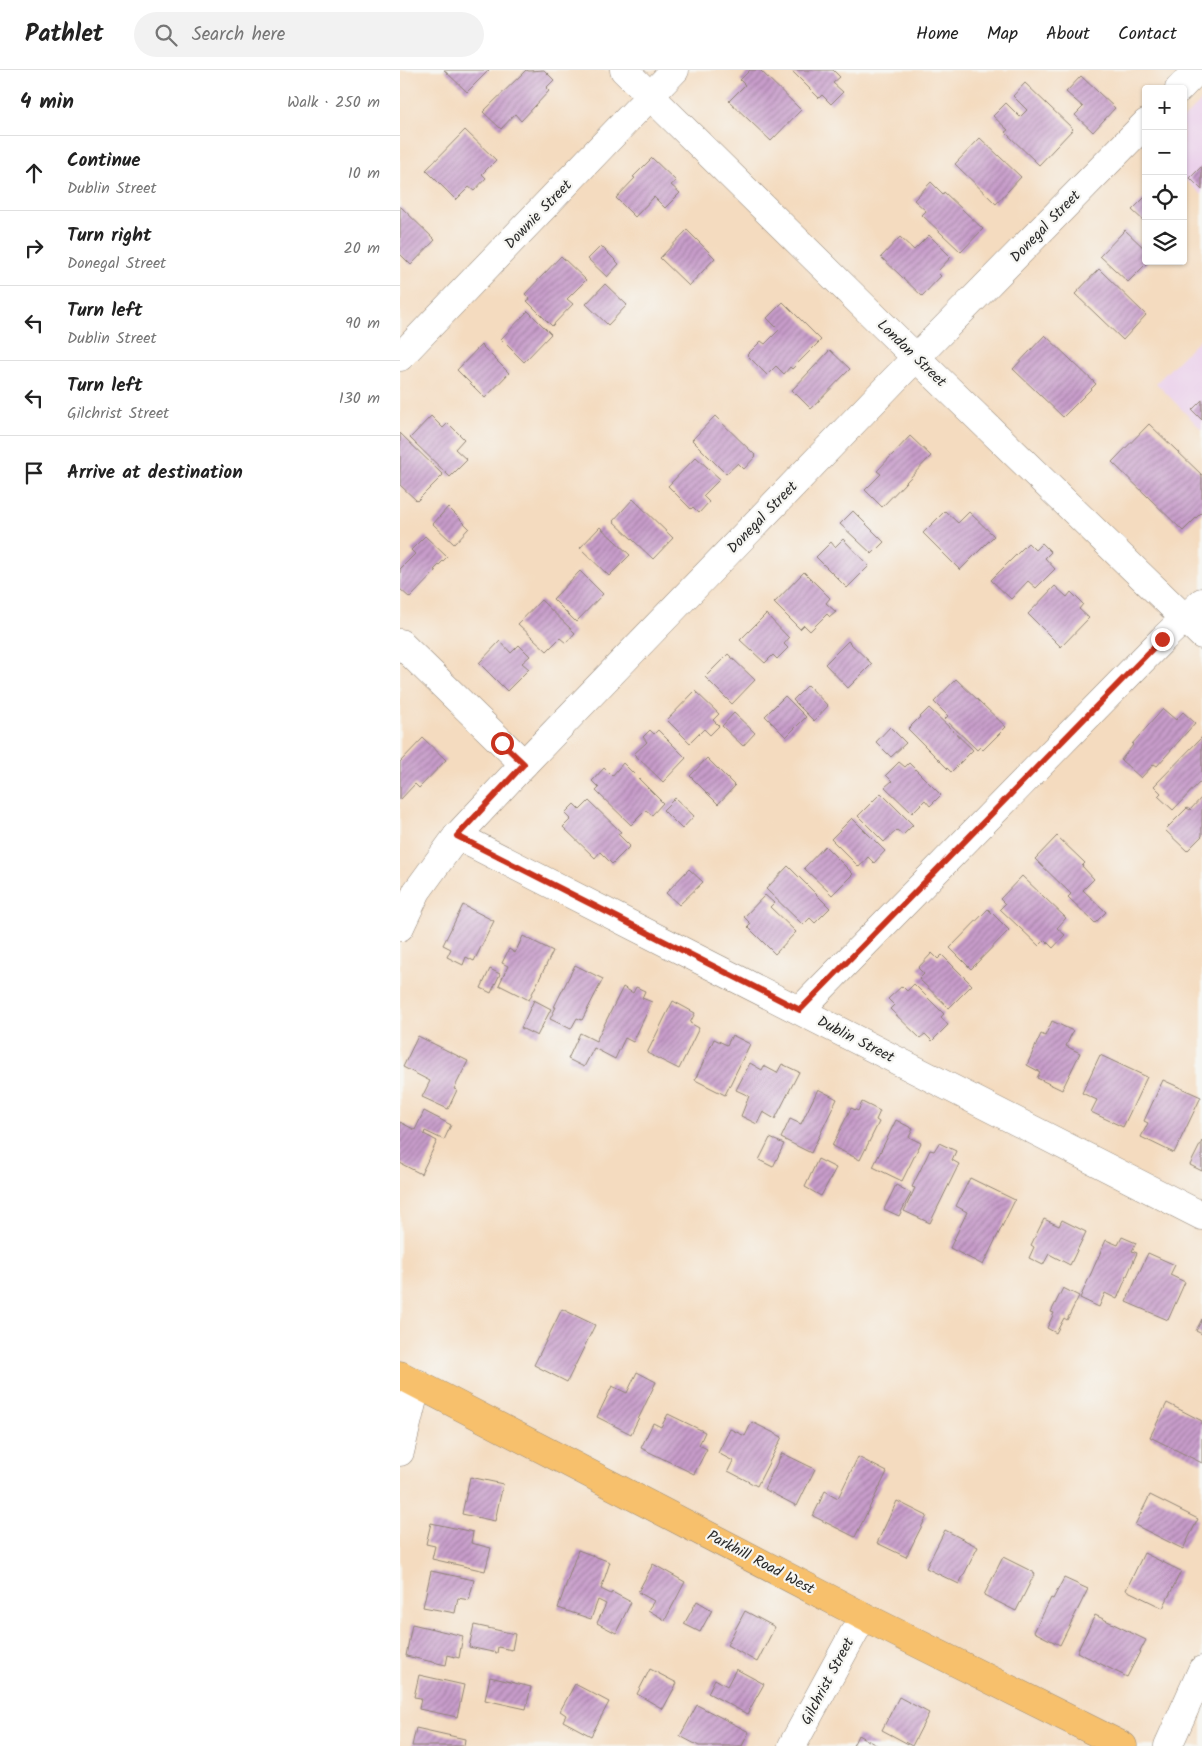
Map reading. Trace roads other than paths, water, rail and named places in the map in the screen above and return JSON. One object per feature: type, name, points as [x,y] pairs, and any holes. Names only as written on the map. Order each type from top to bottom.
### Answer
[{"type":"main road","name":"Parkhill Road West","points":[[408,1379],[863,1616],[1123,1746]]},
{"type":"street","name":"London Street","points":[[624,70],[917,358],[1196,619]]},
{"type":"street","name":"Downie Street","points":[[400,357],[675,70]]},
{"type":"street","points":[[1183,85],[1197,70]]},
{"type":"street","name":"Donegal Street","points":[[400,926],[417,891],[457,836],[524,764],[1142,127]]},
{"type":"street","points":[[800,1010],[1162,639],[1196,619]]},
{"type":"street","points":[[400,643],[524,764]]},
{"type":"street","name":"Dublin Street","points":[[457,836],[1202,1216]]},
{"type":"street","points":[[400,1452],[408,1379]]},
{"type":"street","name":"Gilchrist Street","points":[[792,1746],[863,1616]]},
{"type":"street","points":[[1168,1746],[1202,1670]]}]
